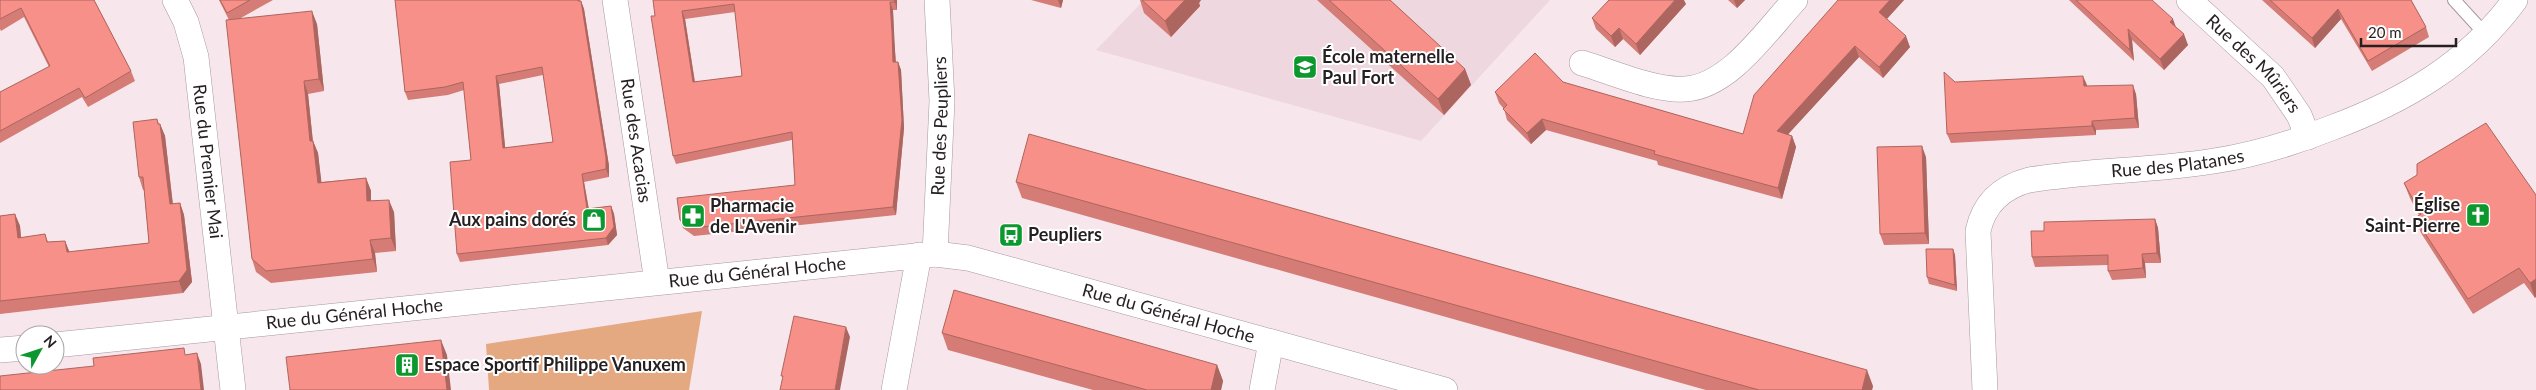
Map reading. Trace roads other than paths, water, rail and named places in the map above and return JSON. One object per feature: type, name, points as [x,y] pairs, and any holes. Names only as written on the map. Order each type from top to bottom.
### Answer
[{"type":"street","name":"Rue du Premier Mai","points":[[175,0],[186,22],[196,57],[233,390]]},
{"type":"street","name":"Rue des Acacias","points":[[615,0],[658,282]]},
{"type":"street","name":"Rue des Peupliers","points":[[894,390],[927,254],[942,102],[937,0]]},
{"type":"street","points":[[1582,63],[1665,87],[1685,89],[1700,86],[1714,80],[1738,63],[1795,0]]},
{"type":"street","name":"Rue des Mûriers","points":[[2189,0],[2272,77],[2299,116],[2308,137]]},
{"type":"street","name":"Rue des Platanes","points":[[1985,390],[1978,231],[1987,208],[1996,196],[2017,183],[2029,180],[2214,161],[2263,151],[2308,137],[2366,115],[2400,98],[2455,64],[2486,35],[2515,0]]},
{"type":"street","name":"Rue du Général Hoche","points":[[65,344],[927,254],[968,258],[1445,390]]},
{"type":"street","points":[[1262,390],[1271,342]]},
{"type":"street","points":[[0,350],[15,349]]},
{"type":"lane","points":[[2454,0],[2486,35]]},
{"type":"place","name":"École maternelle Paul Fort","points":[[1305,67]]},
{"type":"place","name":"Église Saint-Pierre","points":[[2478,215]]},
{"type":"place","name":"Pharmacie de L'Avenir","points":[[693,216]]},
{"type":"place","name":"Aux pains dorés","points":[[594,220]]},
{"type":"place","name":"Peupliers","points":[[1011,235]]},
{"type":"place","name":"Espace Sportif Philippe Vanuxem","points":[[407,365]]}]
